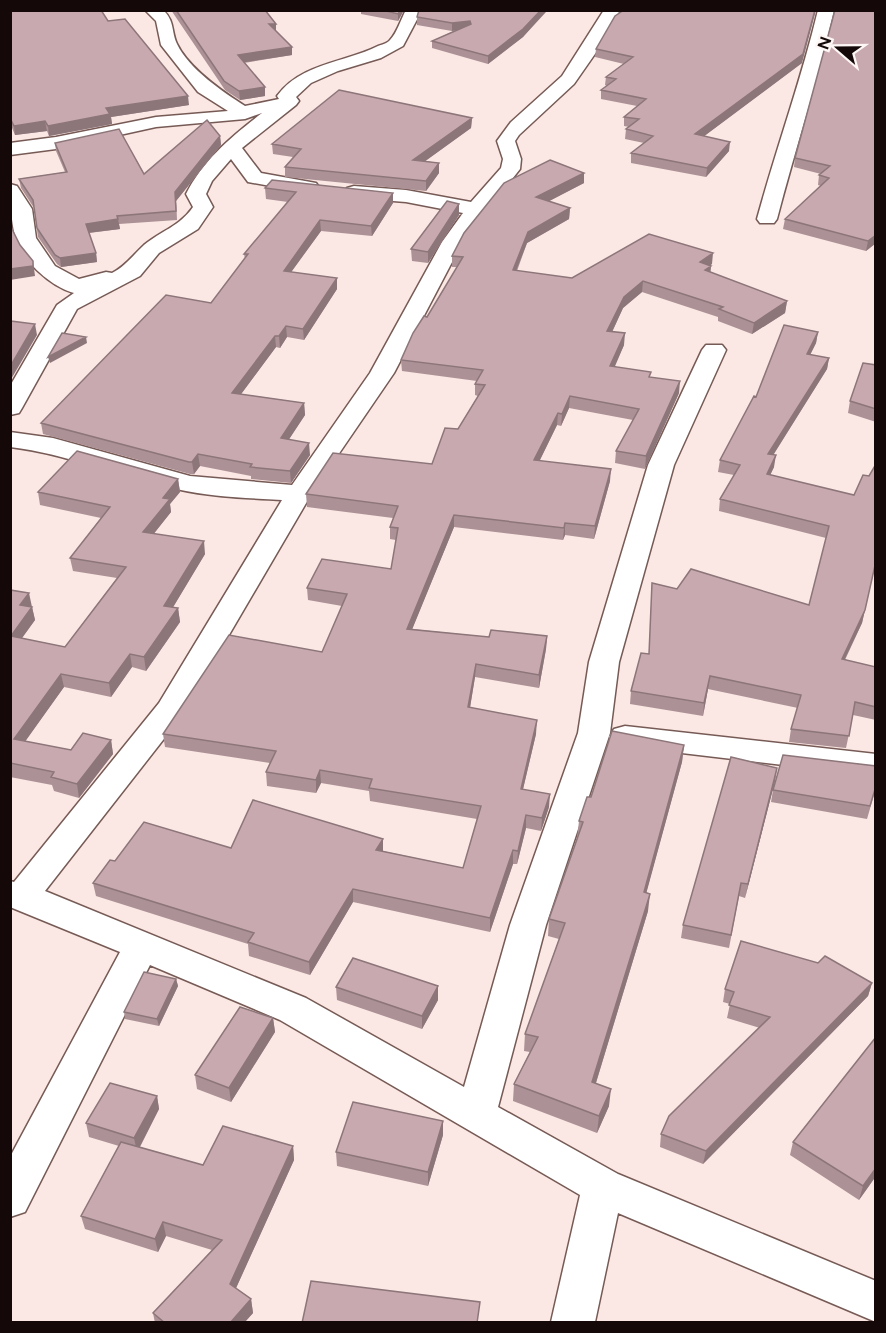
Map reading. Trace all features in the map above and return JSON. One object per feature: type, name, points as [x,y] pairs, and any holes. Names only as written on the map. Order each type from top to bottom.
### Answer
[{"type":"street","points":[[153,10],[164,20],[169,45],[204,88],[245,114]]},
{"type":"street","points":[[290,100],[286,96],[305,79],[332,67],[375,54],[397,43],[414,10]]},
{"type":"street","points":[[612,10],[591,48],[559,90],[512,129],[506,141],[512,159],[510,169],[452,242],[382,373],[299,493],[170,710],[16,895],[293,1009],[603,1187],[876,1302]]},
{"type":"street","points":[[767,219],[788,141],[810,79],[826,10]]},
{"type":"street","points":[[10,149],[56,143],[156,122],[245,114],[290,100]]},
{"type":"street","points":[[10,408],[73,296],[132,271],[152,249],[191,225],[203,207],[196,194],[202,178],[232,149],[290,100]]},
{"type":"street","points":[[232,149],[255,178],[330,190],[406,196],[476,209]]},
{"type":"street","points":[[10,190],[22,210],[27,238],[47,270],[73,296]]},
{"type":"street","points":[[476,1115],[528,925],[594,733],[604,662],[661,465],[714,350]]},
{"type":"street","points":[[10,439],[72,450],[175,481],[216,488],[299,493]]},
{"type":"street","points":[[594,733],[876,765]]},
{"type":"street","points":[[10,1199],[141,946]]},
{"type":"street","points":[[573,1323],[603,1187]]},
{"type":"building","points":[[10,10],[101,10],[108,21],[125,19],[188,96],[106,108],[110,114],[48,126],[45,121],[14,126],[10,118]]},
{"type":"building","points":[[176,10],[265,10],[276,24],[269,24],[292,47],[238,55],[265,87],[239,91],[224,81]]},
{"type":"building","points":[[382,10],[400,10],[398,14]]},
{"type":"building","points":[[419,10],[541,10],[523,29],[488,56],[432,41],[471,24],[470,21],[452,23],[417,17]]},
{"type":"building","points":[[624,10],[815,10],[803,54],[695,134],[730,142],[707,168],[631,153],[653,136],[626,129],[639,119],[624,117],[646,99],[601,90],[616,79],[606,77],[633,57],[596,49],[615,16]]},
{"type":"building","points":[[835,10],[876,10],[876,235],[868,241],[785,219],[829,178],[819,175],[830,166],[795,158]]},
{"type":"building","points":[[339,90],[472,118],[413,160],[439,163],[426,181],[285,167],[301,149],[272,144]]},
{"type":"building","points":[[207,120],[220,136],[175,192],[176,211],[117,216],[118,219],[86,224],[96,253],[60,258],[55,255],[37,228],[33,200],[19,179],[67,172],[55,143],[119,129],[144,174]]},
{"type":"building","points":[[550,160],[584,173],[536,197],[570,208],[528,232],[513,270],[572,278],[649,234],[713,253],[700,262],[711,266],[705,270],[787,301],[754,323],[719,309],[723,307],[643,281],[624,297],[607,331],[625,333],[610,366],[651,372],[649,377],[680,381],[646,456],[616,451],[639,409],[570,396],[562,414],[558,413],[534,460],[611,469],[595,526],[565,523],[564,528],[454,515],[407,629],[489,637],[491,630],[547,636],[539,675],[476,664],[468,707],[537,720],[521,789],[550,794],[542,818],[526,815],[518,851],[513,850],[490,918],[353,889],[309,962],[248,942],[254,933],[93,883],[110,860],[115,861],[144,822],[231,848],[253,800],[383,839],[376,850],[463,868],[481,806],[369,788],[372,779],[320,770],[316,780],[266,772],[276,751],[163,734],[229,635],[322,652],[347,594],[307,588],[322,559],[391,569],[398,528],[390,527],[398,506],[306,494],[333,453],[432,464],[445,428],[458,429],[485,385],[475,384],[483,370],[401,360],[413,333],[424,316],[427,317],[463,257],[452,256],[464,233],[504,183]]},
{"type":"building","points":[[272,180],[393,193],[371,226],[320,220],[284,271],[337,278],[303,329],[286,326],[279,336],[275,336],[232,393],[304,403],[281,438],[309,443],[290,471],[250,467],[252,464],[198,454],[192,462],[189,462],[41,423],[166,295],[211,303],[248,254],[244,254],[296,192],[265,188]]},
{"type":"building","points":[[447,201],[459,204],[428,252],[411,249]]},
{"type":"building","points":[[10,221],[20,245],[33,261],[33,266],[10,269]]},
{"type":"building","points":[[10,312],[11,321],[35,324],[10,367]]},
{"type":"building","points":[[784,325],[818,332],[807,354],[829,358],[768,454],[776,455],[767,474],[854,495],[863,475],[869,476],[876,464],[876,561],[865,610],[842,659],[876,667],[876,707],[855,702],[849,736],[791,729],[801,695],[710,676],[704,703],[631,691],[641,653],[649,654],[652,583],[677,589],[691,569],[809,605],[829,526],[720,499],[740,465],[720,460],[754,396],[756,397]]},
{"type":"building","points":[[62,333],[86,337],[48,357]]},
{"type":"building","points":[[863,363],[876,365],[876,409],[850,401]]},
{"type":"building","points":[[77,451],[178,479],[163,498],[170,499],[143,532],[204,541],[164,606],[178,608],[144,657],[130,654],[109,683],[61,674],[14,739],[71,750],[83,733],[111,740],[77,784],[51,777],[54,772],[10,763],[10,590],[29,593],[20,605],[32,607],[11,636],[65,647],[126,567],[70,558],[110,507],[38,492]]},
{"type":"building","points":[[612,731],[684,745],[644,892],[650,894],[592,1082],[611,1089],[599,1116],[514,1084],[538,1037],[525,1034],[565,923],[549,919],[583,822],[579,821],[587,797],[591,797]]},
{"type":"building","points":[[783,755],[876,766],[876,786],[870,806],[773,790]]},
{"type":"building","points":[[731,757],[777,768],[748,884],[741,883],[731,935],[683,925]]},
{"type":"building","points":[[741,941],[818,963],[825,956],[872,983],[706,1151],[661,1134],[669,1116],[770,1017],[729,1005],[734,992],[725,989]]},
{"type":"building","points":[[353,958],[438,986],[422,1016],[336,987]]},
{"type":"building","points":[[144,972],[176,979],[157,1019],[124,1012]]},
{"type":"building","points":[[240,1007],[273,1018],[229,1088],[195,1075]]},
{"type":"building","points":[[876,1037],[876,1168],[863,1186],[793,1142]]},
{"type":"building","points":[[110,1083],[157,1096],[134,1138],[86,1123]]},
{"type":"building","points":[[353,1102],[443,1121],[428,1172],[336,1152]]},
{"type":"building","points":[[223,1126],[293,1146],[230,1284],[251,1299],[230,1323],[165,1323],[153,1313],[222,1240],[163,1222],[155,1239],[81,1216],[121,1142],[203,1165]]},
{"type":"building","points":[[311,1281],[480,1302],[477,1323],[302,1323]]}]
